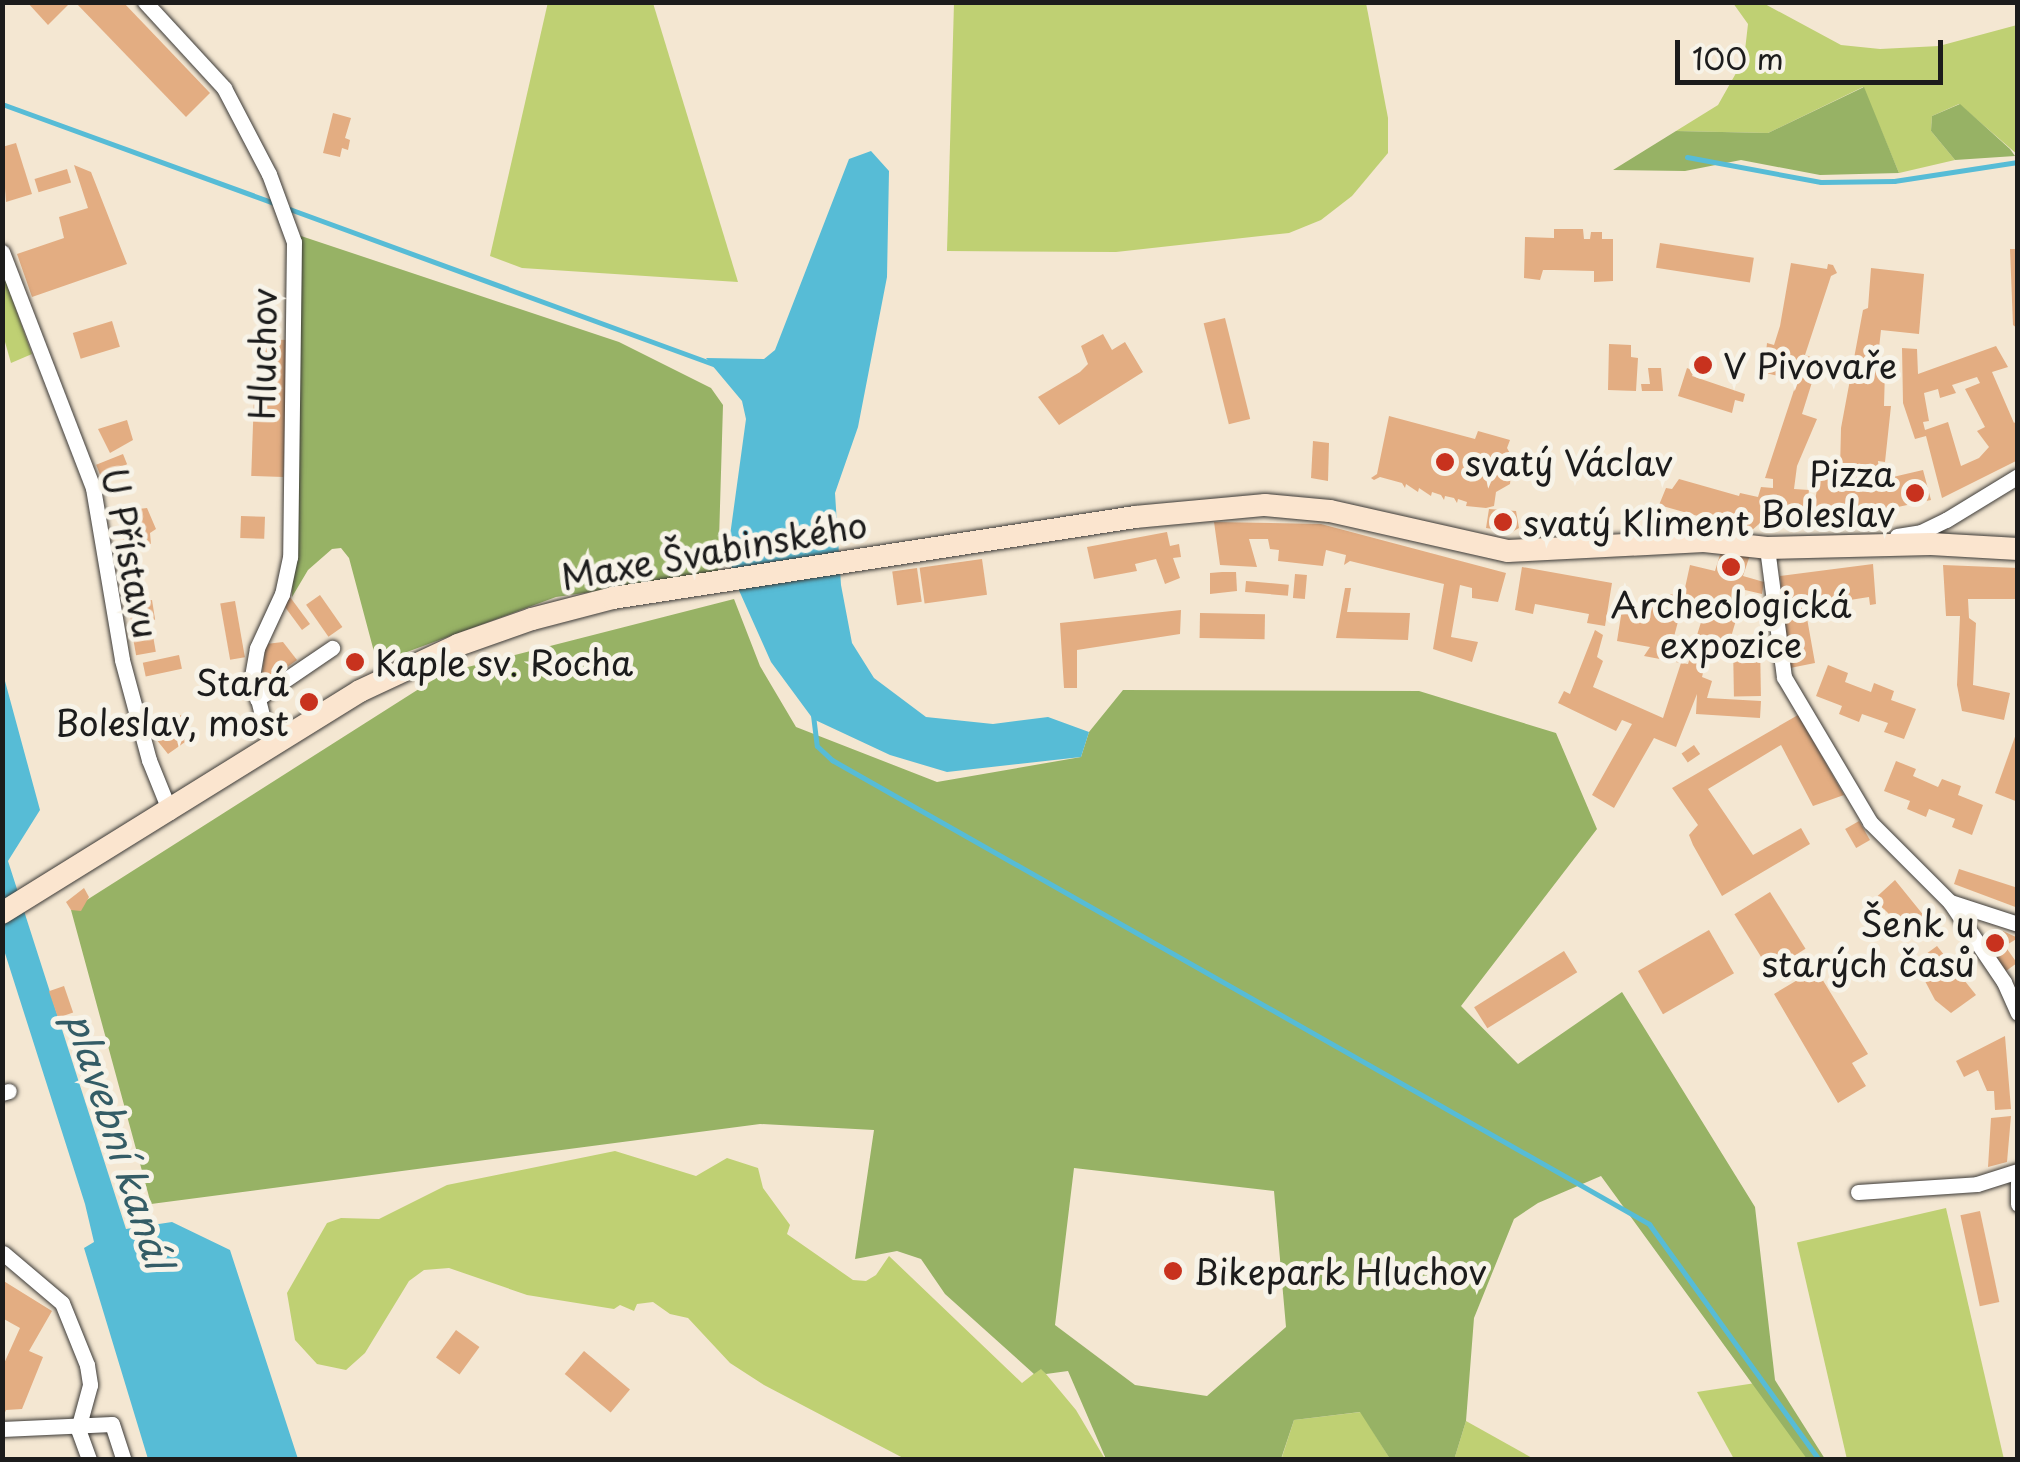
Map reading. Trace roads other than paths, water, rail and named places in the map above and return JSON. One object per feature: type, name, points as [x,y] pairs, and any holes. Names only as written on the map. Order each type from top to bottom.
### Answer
[{"type":"main road","name":"Maxe Švabinského","points":[[2,913],[360,692],[458,645],[583,605],[1135,517],[1266,505],[1330,511],[1508,550],[1704,541],[1767,548]]},
{"type":"main road","points":[[1767,548],[1852,544],[2018,549]]},
{"type":"street","name":"Hluchov","points":[[145,2],[224,88],[271,180],[294,242],[290,557],[282,594],[257,648],[252,675],[264,723],[276,742]]},
{"type":"street","name":"U Přístavu","points":[[2,252],[93,488],[122,660],[149,760],[170,812]]},
{"type":"street","points":[[1852,544],[1921,532],[2018,476]]},
{"type":"street","points":[[1767,548],[1784,677],[1870,822],[1950,902],[2004,982],[2018,1013]]},
{"type":"street","points":[[258,699],[332,648]]},
{"type":"street","points":[[1950,902],[2018,924]]},
{"type":"street","points":[[1858,1192],[1976,1184],[2018,1171]]},
{"type":"street","points":[[2018,1182],[2018,1204]]},
{"type":"street","points":[[3,1253],[62,1303],[88,1365],[90,1386],[78,1428],[90,1460]]},
{"type":"street","points":[[2,1430],[112,1424],[124,1460]]},
{"type":"water","points":[[871,151],[889,171],[887,277],[858,427],[835,493],[841,585],[852,643],[874,678],[926,717],[993,724],[1048,717],[1089,732],[1081,757],[947,772],[890,755],[813,719],[771,662],[733,577],[729,543],[746,419],[742,401],[706,358],[764,359],[775,350],[849,159]]},
{"type":"water","points":[[2,670],[40,810],[8,861],[126,1229],[172,1222],[230,1250],[298,1459],[148,1459],[84,1248],[94,1242],[85,1204],[3,947]]},
{"type":"waterway","points":[[2,104],[274,203]]},
{"type":"waterway","points":[[1687,157],[1821,182],[1894,181],[2018,162]]},
{"type":"waterway","points":[[284,207],[715,365]]},
{"type":"waterway","points":[[813,715],[817,746],[832,760],[1649,1224],[1819,1460]]},
{"type":"place","name":"V Pivovaře","points":[[1703,365]]},
{"type":"place","name":"svatý Václav","points":[[1445,462]]},
{"type":"place","name":"Pizza Boleslav","points":[[1915,493]]},
{"type":"place","name":"svatý Kliment","points":[[1503,522]]},
{"type":"place","name":"Archeologická expozice","points":[[1731,567]]},
{"type":"place","name":"Kaple sv. Rocha","points":[[355,662]]},
{"type":"place","name":"Stará Boleslav, most","points":[[309,702]]},
{"type":"place","name":"Šenk u starých časů","points":[[1995,943]]},
{"type":"place","name":"Bikepark Hluchov","points":[[1173,1271]]},
{"type":"water label","name":"plavební kanál","points":[[120,1140]]}]
